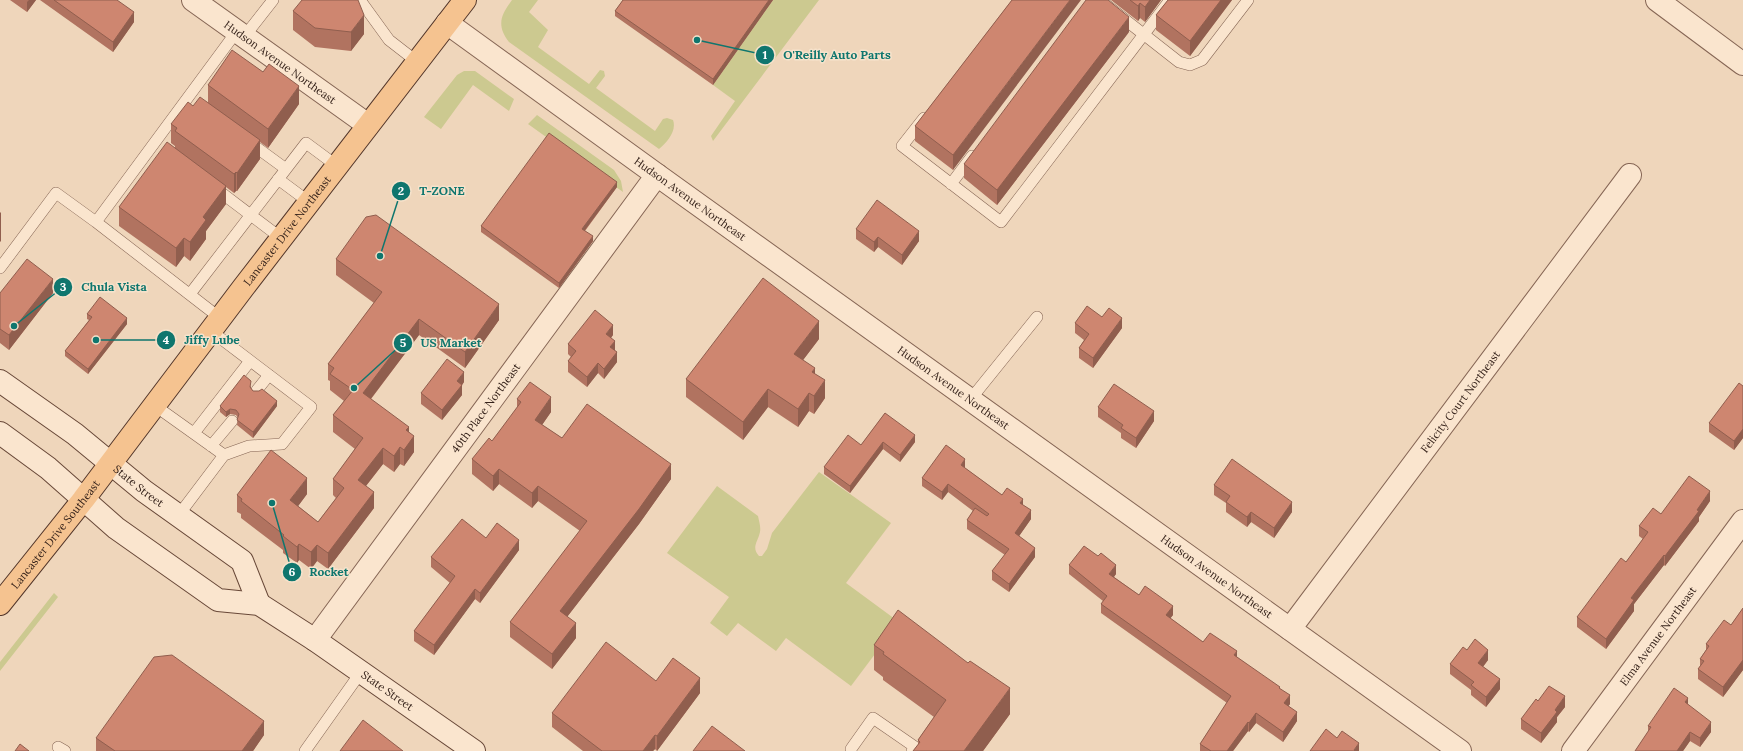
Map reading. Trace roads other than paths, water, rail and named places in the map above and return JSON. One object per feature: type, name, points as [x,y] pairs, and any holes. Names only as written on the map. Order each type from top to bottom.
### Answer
[{"type":"main road","name":"Lancaster Drive Northeast","points":[[110,463],[336,166],[465,0]]},
{"type":"main road","name":"Lancaster Drive Southeast","points":[[2,598],[84,500],[110,463]]},
{"type":"street","points":[[1657,0],[1743,64]]},
{"type":"street","name":"Hudson Avenue Northeast","points":[[199,2],[240,34],[368,125]]},
{"type":"street","name":"Hudson Avenue Northeast","points":[[447,23],[656,175],[1460,751]]},
{"type":"street","name":"40th Place Northeast","points":[[315,640],[656,175]]},
{"type":"street","name":"Felicity Court Northeast","points":[[1290,629],[1630,175]]},
{"type":"street","name":"State Street","points":[[0,380],[75,434],[144,491],[242,561],[259,604]]},
{"type":"street","name":"State Street","points":[[0,433],[48,468],[116,528],[218,600],[259,604],[315,640],[474,751]]},
{"type":"street","name":"Elma Avenue Northeast","points":[[1573,751],[1743,521]]},
{"type":"lane","points":[[96,222],[157,146],[240,34],[273,0]]},
{"type":"lane","points":[[360,0],[389,40],[416,62]]},
{"type":"lane","points":[[1100,0],[1179,62],[1190,65],[1202,60],[1248,0]]},
{"type":"lane","points":[[930,110],[902,146],[1001,222],[1170,0]]},
{"type":"lane","points":[[243,138],[286,169]]},
{"type":"lane","points":[[190,294],[306,143],[336,166]]},
{"type":"lane","points":[[951,184],[980,146]]},
{"type":"lane","points":[[278,179],[309,202]]},
{"type":"lane","points":[[209,183],[281,238]]},
{"type":"lane","points":[[0,268],[56,193],[190,294],[215,324],[250,361],[311,407],[282,444],[249,446],[224,455],[178,516]]},
{"type":"lane","points":[[970,400],[1037,316]]},
{"type":"lane","points":[[194,433],[250,361]]},
{"type":"lane","points":[[257,390],[269,375]]},
{"type":"lane","points":[[154,405],[224,455]]},
{"type":"lane","points":[[211,446],[232,421]]},
{"type":"lane","points":[[305,751],[361,672]]},
{"type":"lane","points":[[851,749],[873,718],[915,747],[912,751]]},
{"type":"place","name":"O'Reilly Auto Parts","points":[[697,40]]},
{"type":"place","name":"T-ZONE","points":[[380,256]]},
{"type":"place","name":"Chula Vista","points":[[14,326]]},
{"type":"place","name":"Jiffy Lube","points":[[96,340]]},
{"type":"place","name":"US Market","points":[[354,388]]},
{"type":"place","name":"Rocket","points":[[272,503]]}]
